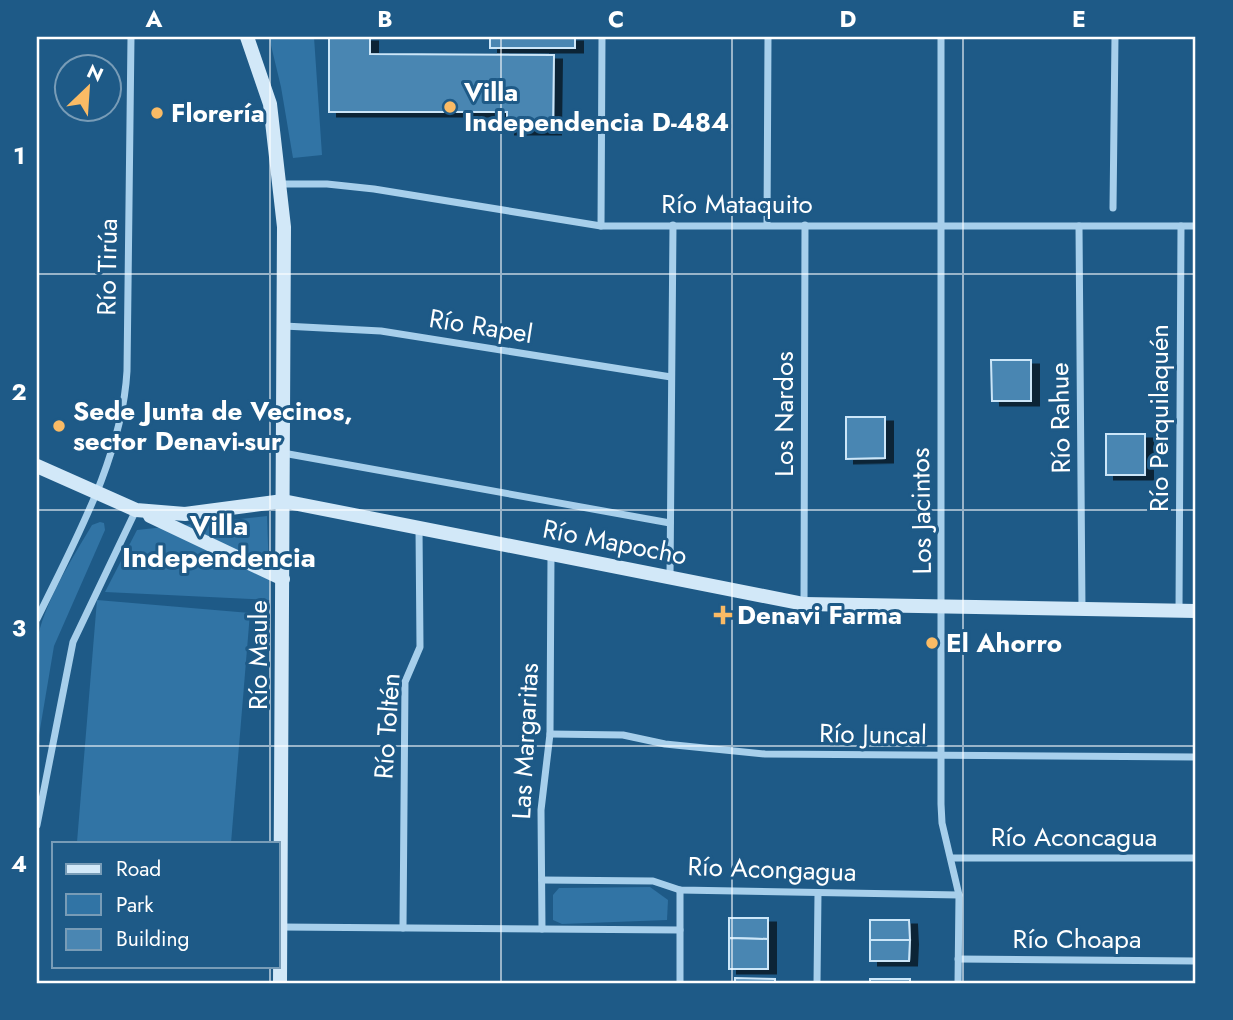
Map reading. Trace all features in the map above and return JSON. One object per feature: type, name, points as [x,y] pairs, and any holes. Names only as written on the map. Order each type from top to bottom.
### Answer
[{"type":"street","name":"Río Tirúa","points":[[37,619],[96,492],[119,422],[126,388],[131,37]]},
{"type":"street","name":"Río Maule","points":[[247,37],[270,104],[281,184],[283,579],[280,983]]},
{"type":"street","points":[[601,226],[602,37]]},
{"type":"street","points":[[767,225],[768,37]]},
{"type":"street","name":"Los Jacintos","points":[[941,37],[942,824],[959,895],[958,983]]},
{"type":"street","points":[[1113,208],[1115,37]]},
{"type":"street","name":"Río Mataquito","points":[[281,184],[365,187],[601,226],[1196,226]]},
{"type":"street","points":[[670,578],[673,225]]},
{"type":"street","name":"Los Nardos","points":[[804,604],[805,225]]},
{"type":"street","name":"Río Rahue","points":[[1079,226],[1083,610]]},
{"type":"street","name":"Río Perquilaquén","points":[[1179,611],[1181,226]]},
{"type":"street","name":"Río Rapel","points":[[283,326],[381,331],[671,377]]},
{"type":"street","name":"Río Mapocho","points":[[283,453],[670,523]]},
{"type":"street","name":"Río Mapocho","points":[[37,466],[136,510],[185,514],[283,501],[804,604],[1196,611]]},
{"type":"street","points":[[37,823],[73,642],[136,510],[283,579]]},
{"type":"street","name":"Río Toltén","points":[[403,928],[405,682],[407,672],[420,647],[419,528]]},
{"type":"street","name":"Las Margaritas","points":[[542,929],[541,810],[550,734],[551,554]]},
{"type":"street","name":"Río Juncal","points":[[550,734],[622,735],[665,744],[765,754],[1196,757]]},
{"type":"street","name":"Río Aconcagua","points":[[951,858],[1196,858]]},
{"type":"street","name":"Río Acongagua","points":[[542,880],[653,881],[680,890],[959,895]]},
{"type":"street","points":[[680,890],[680,983]]},
{"type":"street","points":[[817,983],[818,893]]},
{"type":"street","points":[[281,928],[680,930]]},
{"type":"street","name":"Río Choapa","points":[[958,959],[1196,961]]},
{"type":"green space","points":[[269,37],[314,37],[322,155],[293,158]]},
{"type":"green space","points":[[267,516],[270,600],[105,592],[137,530]]},
{"type":"green space","points":[[104,523],[105,530],[54,646],[37,747],[35,668],[40,629],[68,567],[92,525]]},
{"type":"green space","points":[[97,600],[250,613],[231,842],[77,842]]},
{"type":"green space","points":[[650,887],[668,900],[667,920],[562,924],[553,920],[553,895],[559,888]]},
{"type":"building","points":[[329,37],[370,37],[370,54],[554,55],[553,130],[507,130],[507,112],[329,112]]},
{"type":"building","points":[[490,37],[575,37],[575,48],[490,48]]},
{"type":"building","points":[[991,360],[1031,360],[1031,401],[992,401]]},
{"type":"building","points":[[846,417],[885,417],[885,458],[846,459]]},
{"type":"building","points":[[1106,434],[1145,434],[1145,475],[1106,475]]},
{"type":"building","points":[[729,918],[768,918],[768,939],[729,938]]},
{"type":"building","points":[[870,920],[909,920],[910,940],[870,940]]},
{"type":"building","points":[[729,938],[768,939],[768,969],[729,969]]},
{"type":"building","points":[[870,940],[910,940],[909,961],[870,961]]},
{"type":"building","points":[[735,978],[775,979],[775,983],[735,983]]},
{"type":"building","points":[[870,979],[910,979],[910,983],[870,983]]},
{"type":"place","name":"Villa Independencia D-484","points":[[450,107]]},
{"type":"place","name":"Florería","points":[[157,113]]},
{"type":"place","name":"Sede Junta de Vecinos, sector Denavi-sur","points":[[59,426]]},
{"type":"place","name":"Denavi Farma","points":[[723,615]]},
{"type":"place","name":"El Ahorro","points":[[932,643]]},
{"type":"district","name":"Villa Independencia","points":[[219,541]]}]
